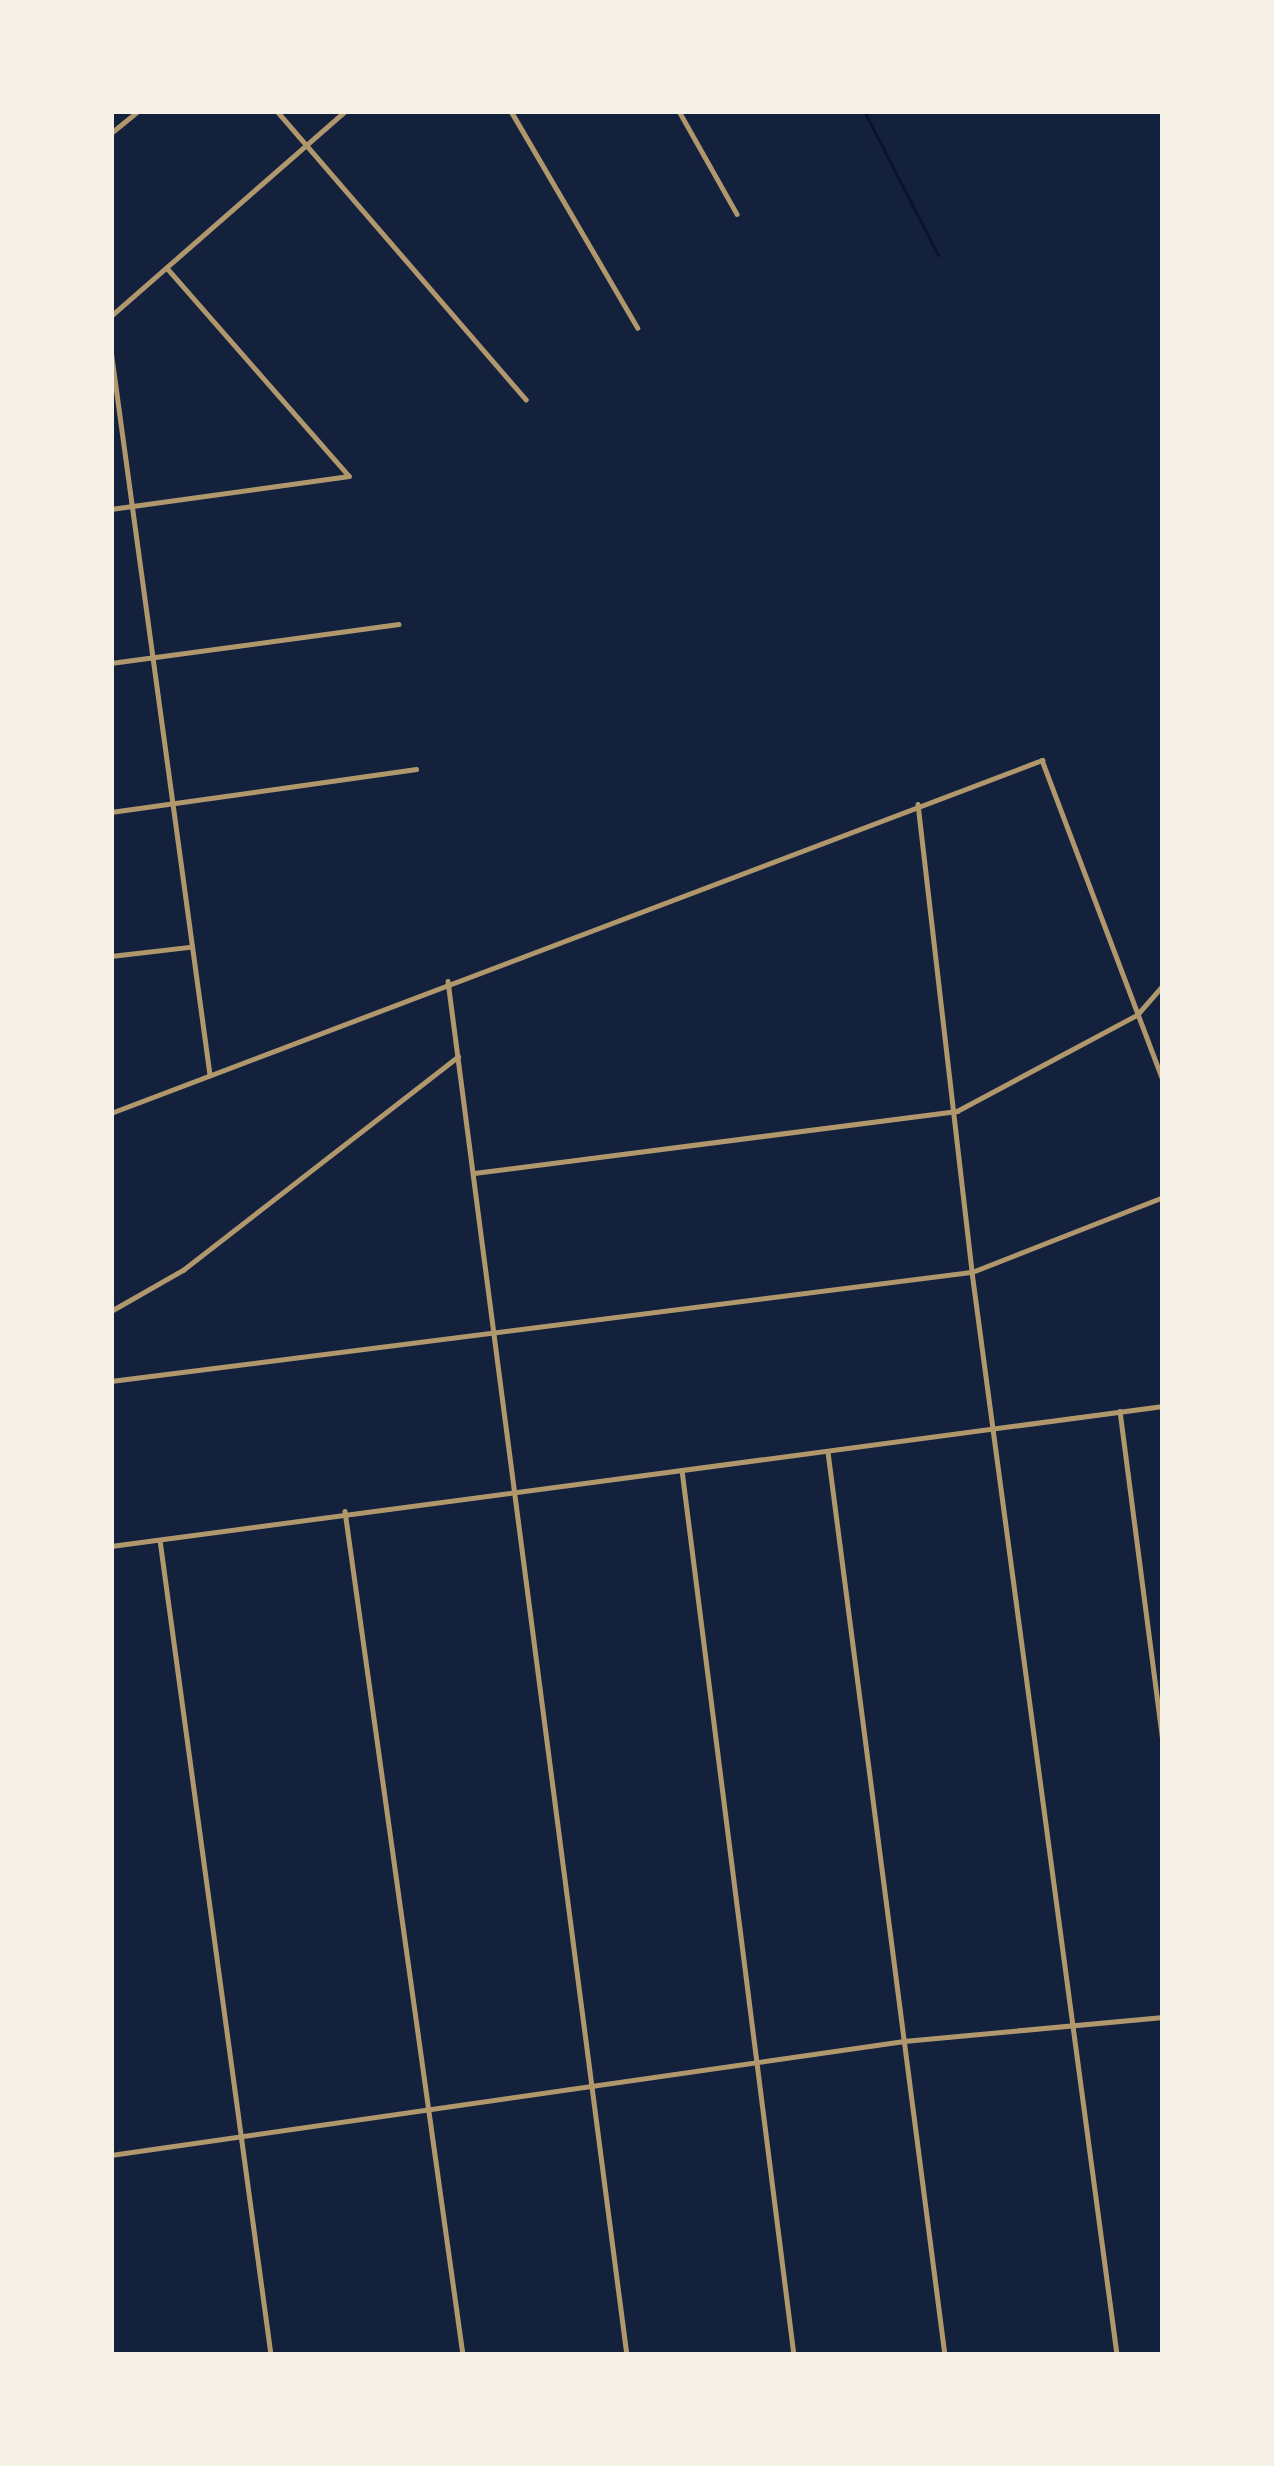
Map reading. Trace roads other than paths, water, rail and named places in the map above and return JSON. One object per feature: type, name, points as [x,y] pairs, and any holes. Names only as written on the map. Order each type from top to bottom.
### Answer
[{"type":"street","points":[[111,133],[138,111]]},
{"type":"street","points":[[277,111],[526,399]]},
{"type":"street","points":[[111,316],[345,111]]},
{"type":"street","points":[[511,111],[638,328]]},
{"type":"street","points":[[679,111],[737,214]]},
{"type":"street","points":[[111,509],[349,476],[166,266]]},
{"type":"street","points":[[111,350],[210,1075]]},
{"type":"street","points":[[111,663],[398,623]]},
{"type":"street","points":[[111,1113],[448,981],[1042,760],[1163,1081]]},
{"type":"street","points":[[111,812],[416,769]]},
{"type":"street","points":[[918,804],[992,1428],[1117,2355]]},
{"type":"street","points":[[111,956],[191,946]]},
{"type":"street","points":[[448,981],[627,2355]]},
{"type":"street","points":[[474,1172],[957,1112],[1137,1015],[1163,985]]},
{"type":"street","points":[[111,1311],[183,1270],[458,1057]]},
{"type":"street","points":[[111,1381],[493,1329],[972,1272],[1163,1197]]},
{"type":"street","points":[[111,1546],[345,1510],[1163,1406]]},
{"type":"street","points":[[1120,1411],[1163,1740]]},
{"type":"street","points":[[828,1452],[945,2355]]},
{"type":"street","points":[[682,1470],[794,2355]]},
{"type":"street","points":[[345,1510],[463,2355]]},
{"type":"street","points":[[160,1539],[271,2355]]},
{"type":"street","points":[[111,2155],[904,2041],[1163,2017]]},
{"type":"waterway","points":[[864,111],[938,255]]}]
